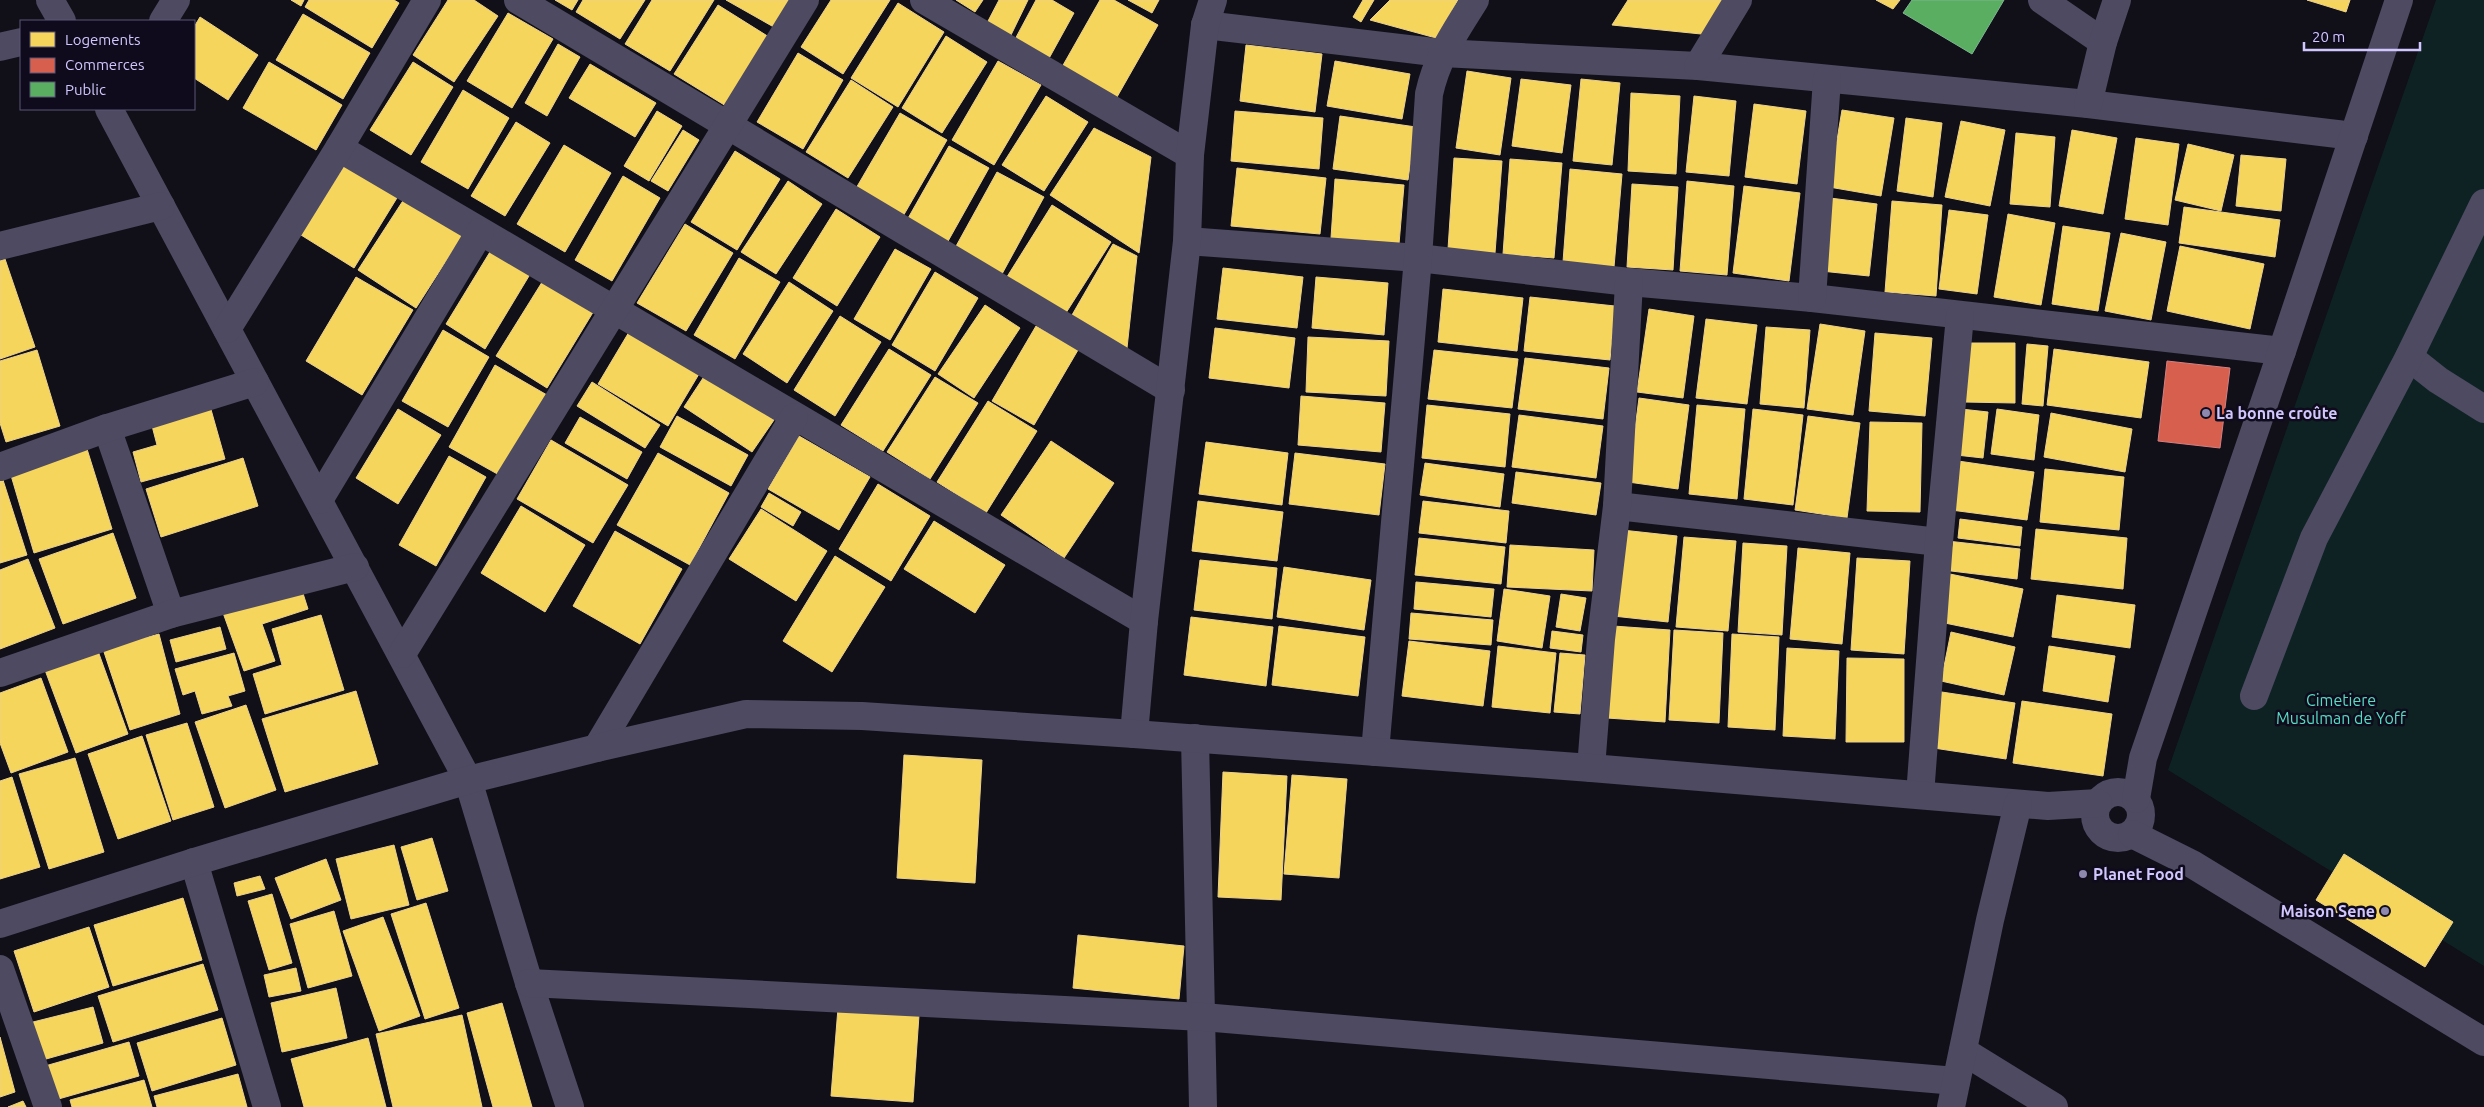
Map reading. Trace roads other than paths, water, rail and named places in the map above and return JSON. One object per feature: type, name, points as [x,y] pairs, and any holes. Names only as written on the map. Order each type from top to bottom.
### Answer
[{"type":"street","points":[[50,0],[61,20]]},
{"type":"street","points":[[164,20],[176,0]]},
{"type":"street","points":[[227,329],[339,148],[426,0]]},
{"type":"street","points":[[518,0],[1171,390]]},
{"type":"street","points":[[402,654],[805,0]]},
{"type":"street","points":[[924,0],[1190,155]]},
{"type":"street","points":[[1374,752],[1418,258],[1429,94],[1435,70],[1442,53],[1475,0]]},
{"type":"street","points":[[1698,66],[1738,0]]},
{"type":"street","points":[[2042,0],[2103,42]]},
{"type":"street","points":[[2088,104],[2103,42],[2117,0]]},
{"type":"street","points":[[2120,812],[2142,758],[2282,351],[2399,0]]},
{"type":"street","points":[[1134,734],[1144,622],[1187,241],[1190,155],[1209,12],[1442,53],[1698,66],[2088,104],[2354,136]]},
{"type":"street","points":[[0,47],[20,42]]},
{"type":"street","points":[[1812,298],[1827,79]]},
{"type":"street","points":[[111,110],[468,780],[529,983],[570,1107]]},
{"type":"street","points":[[339,148],[1144,622]]},
{"type":"street","points":[[2254,696],[2314,538],[2409,357],[2484,203]]},
{"type":"street","points":[[0,246],[161,206]]},
{"type":"street","points":[[319,500],[480,232]]},
{"type":"street","points":[[1187,241],[1418,258],[1629,282],[1812,298],[2282,351]]},
{"type":"street","points":[[1591,768],[1601,639],[1617,506],[1629,282]]},
{"type":"street","points":[[1920,796],[1938,542],[1960,316]]},
{"type":"street","points":[[2409,357],[2438,380],[2484,409]]},
{"type":"street","points":[[0,467],[107,428],[255,382]]},
{"type":"street","points":[[597,748],[794,417]]},
{"type":"street","points":[[107,428],[171,614]]},
{"type":"street","points":[[1617,506],[1938,542]]},
{"type":"street","points":[[0,673],[171,614],[355,567]]},
{"type":"street","points":[[0,924],[194,862],[468,780],[597,748],[746,714],[862,716],[1195,738],[1591,768],[2120,812],[2192,864],[2484,1042]]},
{"type":"street","points":[[1195,738],[1203,1017],[1203,1107]]},
{"type":"street","points":[[529,983],[1203,1017],[1954,1094],[1990,920],[2018,804]]},
{"type":"street","points":[[194,862],[267,1107]]},
{"type":"street","points":[[0,969],[48,1107]]},
{"type":"street","points":[[1963,1051],[2054,1107]]},
{"type":"place","name":"La bonne croûte","points":[[2206,413]]},
{"type":"place","name":"Planet Food","points":[[2083,874]]},
{"type":"place","name":"Maison Sene","points":[[2385,911]]},
{"type":"park label","name":"Cimetiere Musulman de Yoff","points":[[2341,709]]}]
